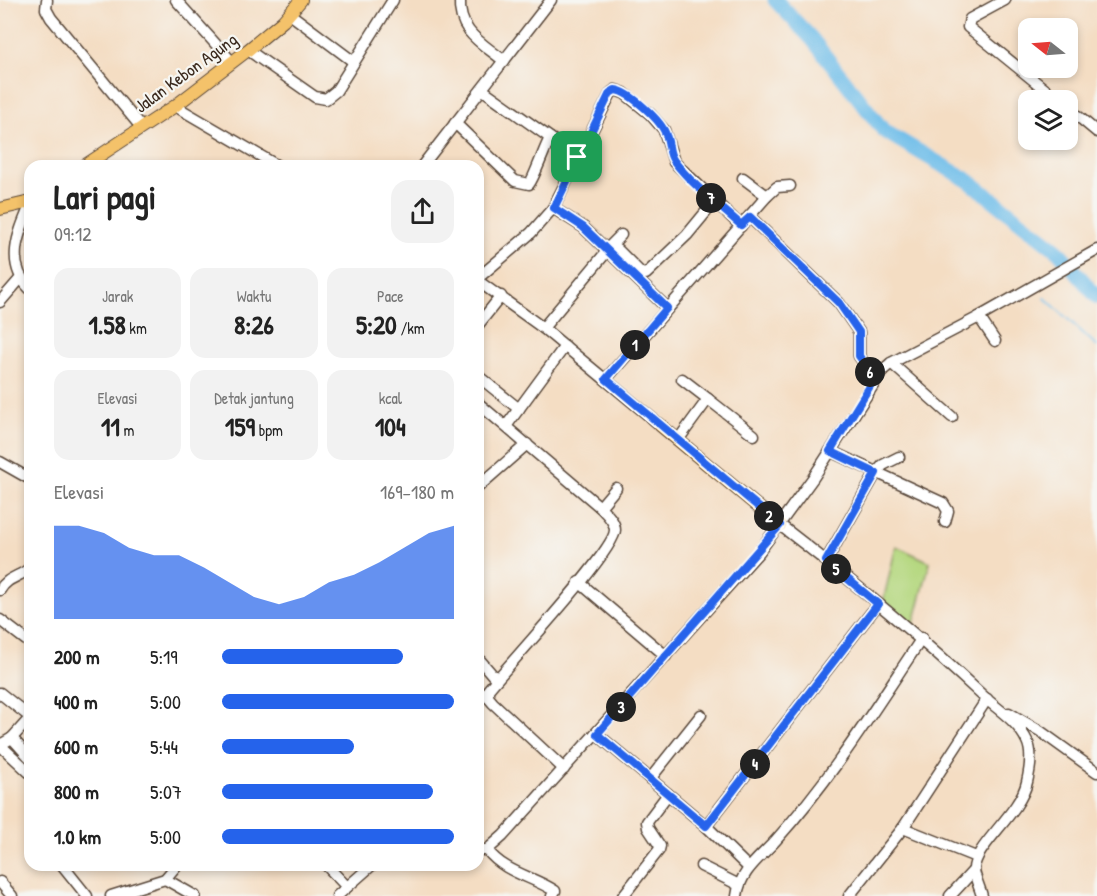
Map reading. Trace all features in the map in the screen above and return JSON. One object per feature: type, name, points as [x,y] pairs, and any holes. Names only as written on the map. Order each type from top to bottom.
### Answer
[{"type":"main road","name":"Jalan Kebon Agung","points":[[93,160],[175,106],[248,50],[290,14],[302,0]]},
{"type":"main road","points":[[0,208],[24,205]]},
{"type":"main road","points":[[660,424],[780,525]]},
{"type":"street","points":[[47,0],[46,9],[51,18],[141,127]]},
{"type":"street","points":[[176,0],[231,61]]},
{"type":"street","points":[[248,50],[319,98],[326,99],[336,91],[393,0]]},
{"type":"street","points":[[460,0],[460,17],[464,26],[504,61]]},
{"type":"street","points":[[427,160],[551,0]]},
{"type":"street","points":[[1005,0],[970,20],[968,27],[1047,90]]},
{"type":"street","points":[[290,14],[354,62]]},
{"type":"street","points":[[483,90],[577,157]]},
{"type":"street","points":[[484,274],[536,228],[554,208],[610,93],[620,91],[650,114],[664,130],[674,162],[741,225]]},
{"type":"street","points":[[175,106],[256,160]]},
{"type":"street","points":[[1078,116],[1097,132]]},
{"type":"street","points":[[455,123],[515,181],[524,184],[529,184],[534,179],[536,164],[550,138]]},
{"type":"street","points":[[743,178],[767,196]]},
{"type":"street","points":[[606,379],[767,196],[777,187],[790,186]]},
{"type":"street","points":[[608,249],[618,249],[641,273],[646,274],[687,235],[715,201]]},
{"type":"street","points":[[554,208],[583,227],[608,249],[667,308]]},
{"type":"street","points":[[750,217],[839,303],[859,332],[859,356],[875,378]]},
{"type":"street","points":[[24,222],[15,257],[20,279],[24,283]]},
{"type":"street","points":[[543,328],[621,235]]},
{"type":"street","points":[[484,849],[597,734],[780,525],[830,451],[875,378],[891,363],[980,317],[1097,250]]},
{"type":"street","points":[[0,302],[20,279]]},
{"type":"street","points":[[484,283],[543,328],[660,424]]},
{"type":"street","points":[[484,317],[501,296]]},
{"type":"street","points":[[980,317],[995,341]]},
{"type":"street","points":[[507,425],[565,346]]},
{"type":"street","points":[[891,363],[952,417]]},
{"type":"street","points":[[682,380],[754,435]]},
{"type":"street","points":[[484,381],[519,409]]},
{"type":"street","points":[[678,440],[708,399]]},
{"type":"street","points":[[484,408],[600,507],[614,523],[614,535],[579,582],[537,635],[488,690],[488,698],[564,769]]},
{"type":"street","points":[[484,483],[527,444]]},
{"type":"street","points":[[830,451],[943,503],[948,511],[945,522]]},
{"type":"street","points":[[826,561],[876,473],[882,465],[899,457]]},
{"type":"street","points":[[0,462],[24,476]]},
{"type":"street","points":[[600,507],[615,488]]},
{"type":"street","points":[[780,525],[922,638],[987,699],[1040,731],[1097,772]]},
{"type":"street","points":[[0,590],[7,580],[24,572]]},
{"type":"street","points":[[579,582],[666,656]]},
{"type":"street","points":[[706,826],[878,604]]},
{"type":"street","points":[[0,620],[24,638]]},
{"type":"street","points":[[701,866],[738,890],[748,868],[821,788],[922,638]]},
{"type":"street","points":[[484,665],[496,679]]},
{"type":"street","points":[[0,693],[24,713]]},
{"type":"street","points":[[849,896],[903,828],[987,699]]},
{"type":"street","points":[[982,896],[974,870],[976,857],[1016,810],[1027,783],[1031,757],[1027,741],[1001,708]]},
{"type":"street","points":[[650,779],[701,715]]},
{"type":"street","points":[[24,725],[12,738],[0,745],[24,767]]},
{"type":"street","points":[[597,734],[706,826],[748,868]]},
{"type":"street","points":[[12,738],[24,751]]},
{"type":"street","points":[[623,896],[659,850],[660,846],[648,828],[647,822],[668,794]]},
{"type":"street","points":[[903,828],[976,857]]},
{"type":"street","points":[[484,851],[506,868],[556,894]]},
{"type":"street","points":[[950,896],[974,870]]},
{"type":"street","points":[[67,871],[87,896]]},
{"type":"street","points":[[111,896],[165,879],[172,871]]},
{"type":"street","points":[[332,871],[347,887]]},
{"type":"street","points":[[337,896],[365,871]]},
{"type":"street","points":[[165,879],[195,896]]},
{"type":"street","points":[[0,882],[12,896]]},
{"type":"green space","points":[[896,546],[930,562],[913,627],[883,602]]},
{"type":"waterway","points":[[775,0],[812,39],[884,131],[969,181],[1058,251],[1097,297]]},
{"type":"waterway","points":[[1045,298],[1097,346]]},
{"type":"route","points":[[615,90],[624,93],[650,114],[664,130],[674,162],[741,225],[750,217],[839,303],[859,332],[859,356],[875,378],[830,451],[876,473],[826,561],[878,604],[706,826],[597,734],[759,552],[780,525],[606,379],[667,308],[583,227],[554,208],[577,157],[610,93],[615,90]]}]
